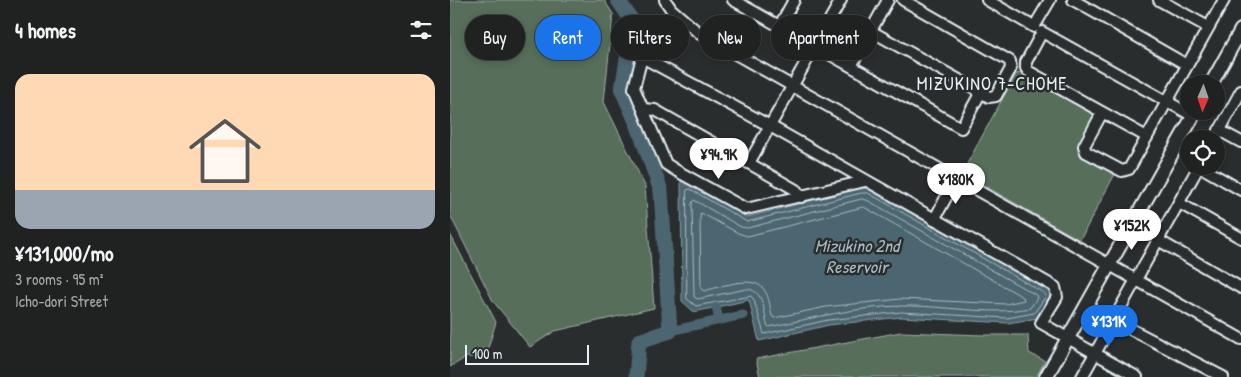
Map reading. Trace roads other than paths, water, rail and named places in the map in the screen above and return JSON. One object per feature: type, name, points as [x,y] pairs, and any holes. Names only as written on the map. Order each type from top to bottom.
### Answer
[{"type":"main road","points":[[1216,75],[1241,30]]},
{"type":"main road","points":[[1046,377],[1191,120]]},
{"type":"street","points":[[665,0],[671,9],[700,34],[1241,339]]},
{"type":"street","points":[[733,0],[771,22]]},
{"type":"street","points":[[786,15],[794,0]]},
{"type":"street","points":[[833,15],[841,0]]},
{"type":"street","points":[[877,20],[888,0]]},
{"type":"street","points":[[877,34],[989,97],[996,96],[1011,68],[1010,61],[904,0]]},
{"type":"street","points":[[987,0],[1034,27],[1050,0]]},
{"type":"street","points":[[1073,0],[1187,65]]},
{"type":"street","points":[[1159,0],[1208,27]]},
{"type":"street","points":[[1102,113],[1084,146],[1086,152],[1122,171],[1129,169],[1224,0]]},
{"type":"street","points":[[1147,137],[1026,68],[1026,62],[1042,32],[1180,107]]},
{"type":"street","points":[[865,180],[746,209],[677,171],[666,164],[634,88],[642,57],[770,126],[1055,287],[1057,297],[1041,323],[1137,377]]},
{"type":"street","points":[[749,163],[808,60]]},
{"type":"street","points":[[840,60],[960,128],[980,92]]},
{"type":"street","points":[[851,66],[854,60]]},
{"type":"street","points":[[1219,130],[1240,94]]},
{"type":"street","points":[[643,108],[655,110],[749,163],[796,190],[800,197]]},
{"type":"street","points":[[1225,137],[1241,142]]},
{"type":"street","points":[[1082,377],[1194,175]]},
{"type":"street","points":[[1215,175],[1241,190]]},
{"type":"street","points":[[934,220],[956,179]]},
{"type":"street","points":[[1179,203],[1241,238]]},
{"type":"street","points":[[1158,240],[1241,288]]},
{"type":"street","points":[[1113,320],[1223,377]]},
{"type":"water","name":"Mizukino 2nd Reservoir","points":[[681,178],[747,217],[861,188],[869,188],[1049,290],[1052,296],[1038,318],[1008,323],[901,317],[829,325],[759,341],[749,300],[694,312],[682,301]]},
{"type":"waterway","points":[[618,0],[633,22],[622,90],[638,126],[661,191],[670,331],[639,341],[636,377]]},
{"type":"waterway","points":[[716,307],[719,320]]},
{"type":"waterway","points":[[670,331],[743,315]]},
{"type":"district","name":"MIZUKINO 7-CHOME","points":[[992,84]]}]
